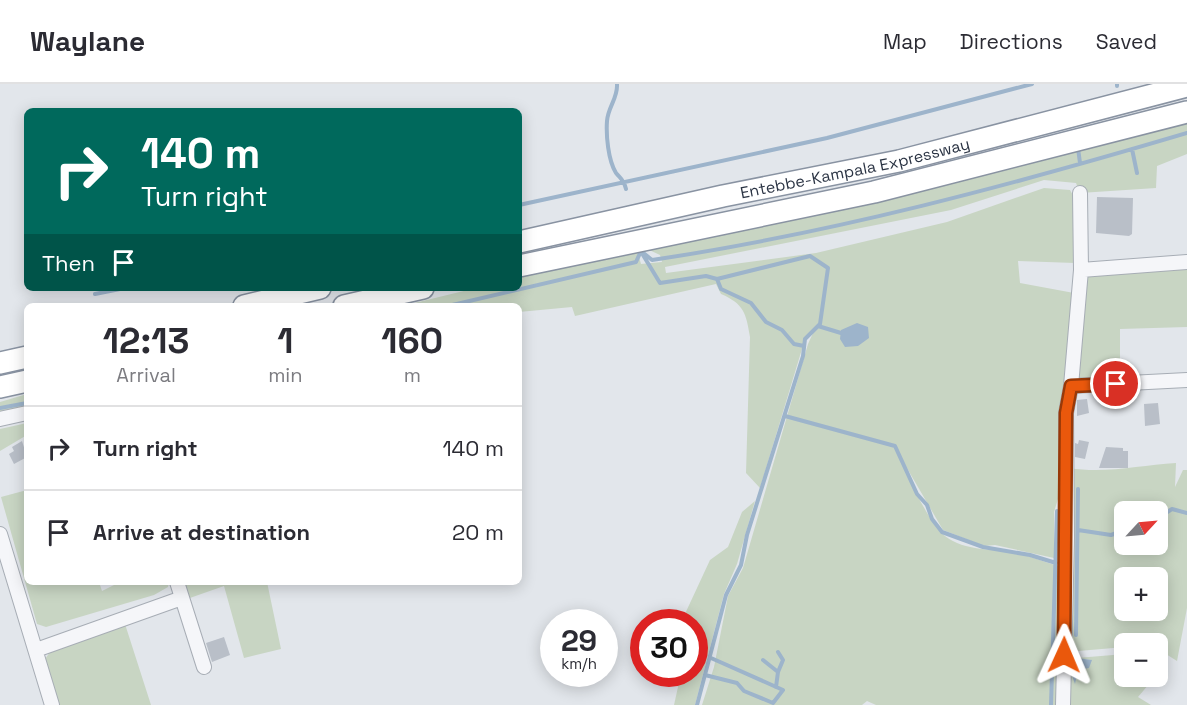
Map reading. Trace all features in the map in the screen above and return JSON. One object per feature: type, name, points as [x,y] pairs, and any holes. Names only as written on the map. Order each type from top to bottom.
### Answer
[{"type":"highway","name":"Entebbe-Kampala Expressway","points":[[522,241],[723,196],[890,164],[1187,86]]},
{"type":"highway","name":"Entebbe-Kampala Expressway","points":[[522,265],[874,192],[1187,112]]},
{"type":"highway","points":[[257,303],[307,291]]},
{"type":"highway","points":[[357,303],[410,291]]},
{"type":"highway","points":[[0,363],[24,358]]},
{"type":"highway","points":[[0,387],[24,382]]},
{"type":"street","points":[[1063,705],[1067,538],[1066,413],[1071,386],[1081,270],[1080,194]]},
{"type":"street","points":[[1081,270],[1187,262]]},
{"type":"street","points":[[1071,386],[1187,380]]},
{"type":"street","points":[[0,419],[24,414]]},
{"type":"street","points":[[0,534],[52,705]]},
{"type":"street","points":[[178,585],[204,667]]},
{"type":"street","points":[[36,650],[182,598]]},
{"type":"green space","points":[[1187,120],[1187,154],[1157,166],[1156,188],[1080,193],[1076,183],[1044,180],[951,210],[665,267],[666,273],[816,253],[947,222],[1044,188],[1070,190],[1075,199],[1075,263],[1018,261],[1020,283],[1074,293],[1061,416],[1061,489],[1054,512],[1054,558],[995,545],[984,546],[943,530],[897,451],[925,509],[945,536],[961,545],[1008,551],[1062,567],[1060,705],[876,705],[867,701],[862,705],[702,705],[714,667],[728,596],[743,568],[813,333],[805,339],[760,488],[746,473],[750,337],[747,322],[743,310],[721,294],[716,284],[575,316],[572,307],[522,312],[522,303],[414,303],[464,291],[522,291],[522,277],[637,250],[641,264],[662,262],[660,255],[645,248]]},
{"type":"green space","points":[[1187,267],[1187,327],[1120,329],[1120,380],[1079,383],[1076,379],[1085,274]]},
{"type":"green space","points":[[24,395],[24,412],[0,417],[0,402]]},
{"type":"green space","points":[[24,424],[24,437],[0,451],[0,429]]},
{"type":"green space","points":[[1176,463],[1175,487],[1183,470],[1187,470],[1187,608],[1177,661],[1168,655],[1168,633],[1114,633],[1114,648],[1067,652],[1069,468],[1110,470]]},
{"type":"green space","points":[[24,491],[24,578],[1,497]]},
{"type":"green space","points":[[755,501],[737,564],[724,594],[708,655],[708,609],[687,609],[710,560],[728,547],[742,512]]},
{"type":"green space","points":[[26,585],[100,585],[102,591],[114,585],[168,585],[154,595],[46,627],[37,624]]},
{"type":"green space","points":[[184,585],[268,585],[281,649],[244,658],[224,586],[187,599]]},
{"type":"green space","points":[[125,624],[151,705],[57,705],[45,659],[53,648]]},
{"type":"green space","points":[[1114,655],[1114,687],[1146,687],[1138,697],[1151,705],[1066,705],[1068,664],[1072,660],[1070,670],[1078,670],[1091,660],[1077,658]]},
{"type":"green space","points":[[678,687],[700,687],[695,705],[674,705]]},
{"type":"water","points":[[857,323],[868,327],[869,338],[858,346],[845,347],[840,339],[841,330]]},
{"type":"water","points":[[1077,658],[1092,660],[1089,668],[1078,670],[1075,684],[1070,670],[1072,660]]},
{"type":"building","points":[[1097,197],[1133,198],[1132,234],[1129,236],[1096,233]]},
{"type":"building","points":[[1087,399],[1089,413],[1077,416],[1077,400]]},
{"type":"building","points":[[1158,403],[1160,424],[1145,426],[1144,404]]},
{"type":"building","points":[[1079,440],[1089,442],[1085,459],[1075,457],[1075,443],[1078,444]]},
{"type":"building","points":[[22,441],[24,447],[24,459],[14,464],[9,454],[14,451],[12,447]]},
{"type":"building","points":[[1106,447],[1123,448],[1123,451],[1128,451],[1128,468],[1099,468]]},
{"type":"building","points":[[224,637],[230,655],[212,662],[206,643]]},
{"type":"waterway","points":[[617,84],[608,116],[607,140],[613,168],[626,189]]},
{"type":"waterway","points":[[522,204],[827,138],[1032,84]]},
{"type":"waterway","points":[[641,251],[652,260],[855,222],[989,189],[1187,133]]},
{"type":"waterway","points":[[1078,148],[1080,163]]},
{"type":"waterway","points":[[1132,149],[1137,173]]},
{"type":"waterway","points":[[522,289],[636,262],[641,251]]},
{"type":"waterway","points":[[643,255],[660,283],[706,276],[717,279],[721,289],[751,303],[766,322],[782,330],[794,344],[804,346]]},
{"type":"waterway","points":[[697,705],[726,595],[741,565],[747,535],[803,356],[805,339],[820,324],[828,268],[810,256],[717,279]]},
{"type":"waterway","points":[[95,294],[110,291]]},
{"type":"waterway","points":[[461,303],[512,291]]},
{"type":"waterway","points":[[818,326],[841,333]]},
{"type":"waterway","points":[[0,408],[24,404]]},
{"type":"waterway","points":[[785,416],[895,446],[917,494],[927,505],[932,519],[942,532],[983,547],[1030,555],[1056,563]]},
{"type":"waterway","points":[[1076,635],[1078,489]]},
{"type":"waterway","points":[[1168,512],[1172,509],[1187,513]]},
{"type":"waterway","points":[[1051,705],[1057,511]]},
{"type":"waterway","points":[[1078,530],[1114,534]]},
{"type":"waterway","points":[[776,687],[778,672],[783,660],[778,652]]},
{"type":"waterway","points":[[708,676],[737,683],[744,691],[773,703],[783,690],[711,658]]},
{"type":"waterway","points":[[763,660],[778,672]]},
{"type":"route","points":[[1064,655],[1067,538],[1066,413],[1071,386],[1116,384]]}]
